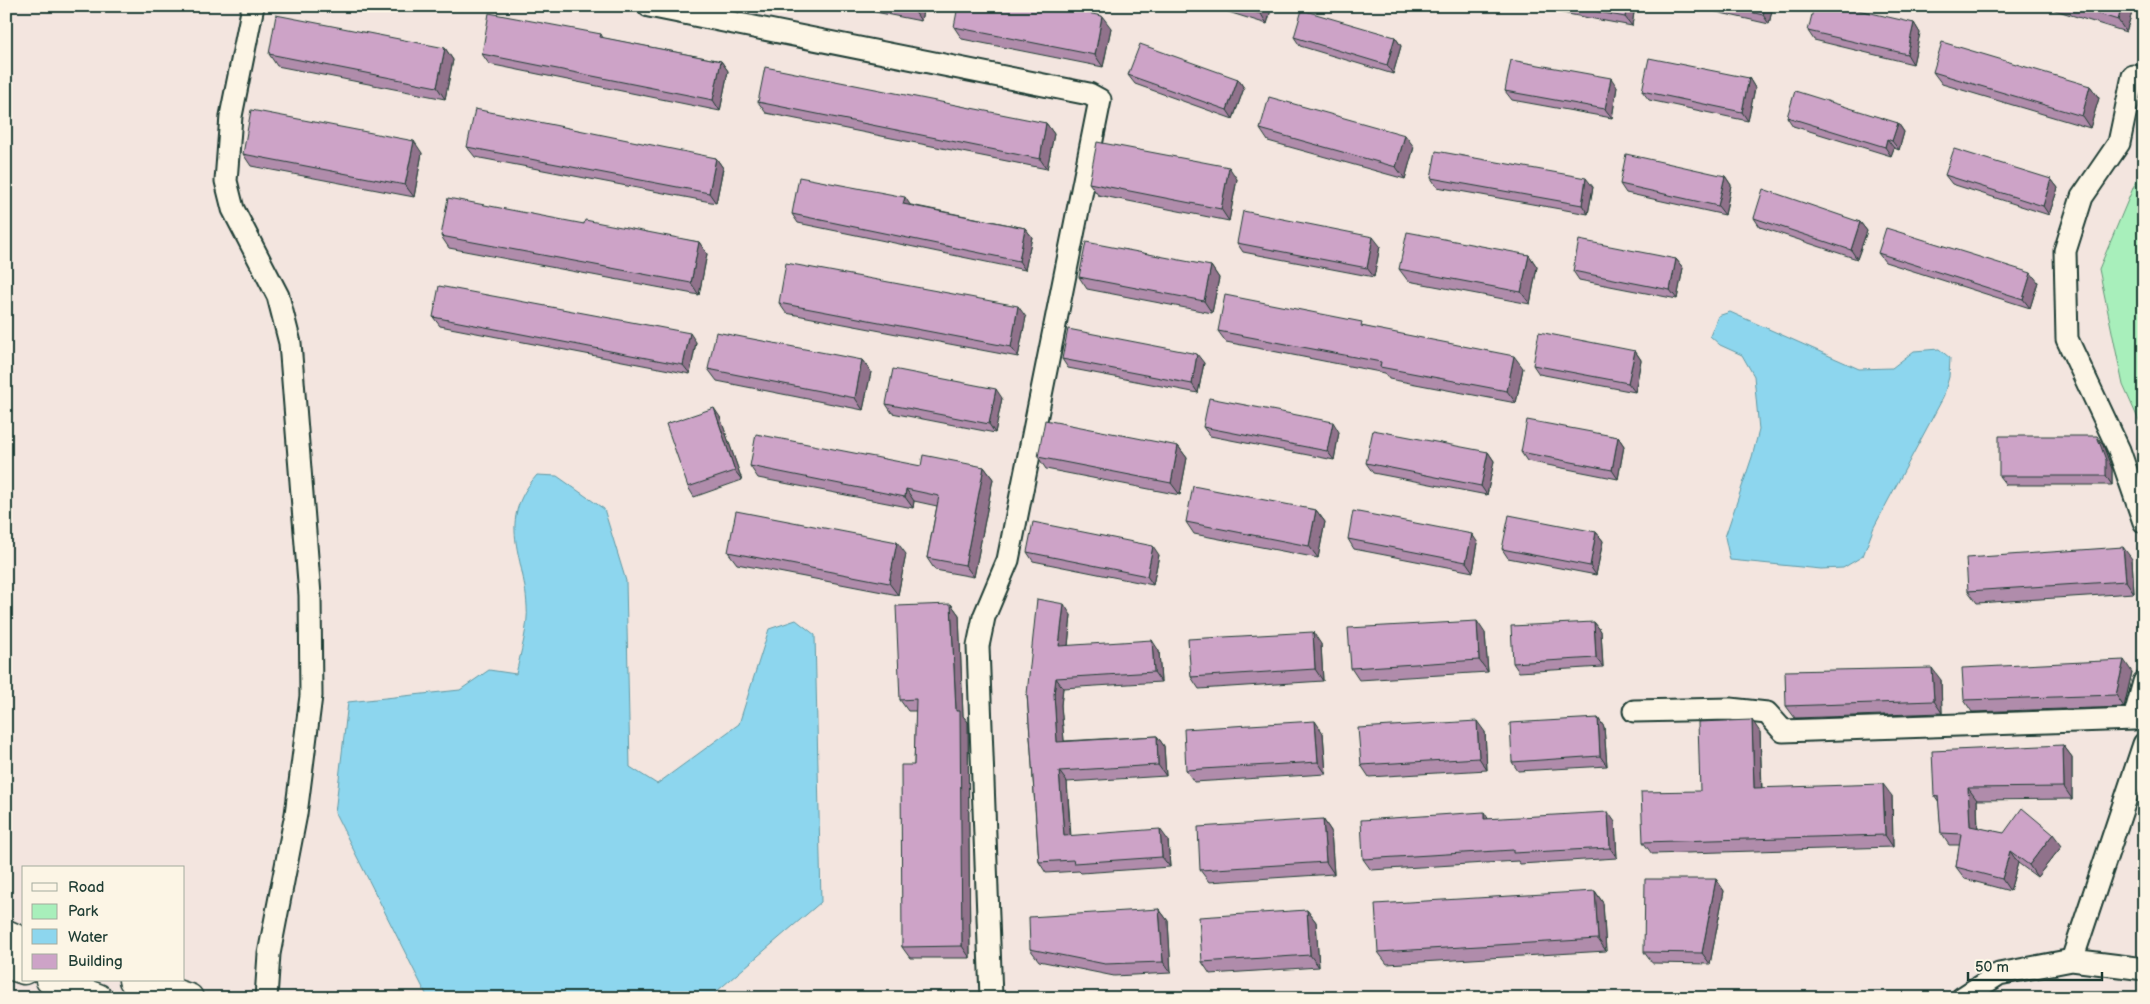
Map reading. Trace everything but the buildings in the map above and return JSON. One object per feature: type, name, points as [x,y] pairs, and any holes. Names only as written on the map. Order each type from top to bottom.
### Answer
[{"type":"street","points":[[253,6],[231,116],[226,181],[232,210],[278,296],[290,343],[310,595],[311,696],[296,814],[269,954],[266,998]]},
{"type":"street","points":[[649,6],[1089,94],[1100,100],[1008,560],[984,617],[978,646],[991,998]]},
{"type":"street","points":[[2133,76],[2119,143],[2082,197],[2065,251],[2067,339],[2119,450],[2144,522]]},
{"type":"street","points":[[1634,711],[1730,709],[1767,713],[1783,731],[2134,719],[2144,682]]},
{"type":"street","points":[[2072,960],[2144,744]]},
{"type":"street","points":[[6,934],[22,941]]},
{"type":"street","points":[[1962,998],[1999,974],[2072,960],[2144,969]]},
{"type":"street","points":[[6,964],[22,969]]},
{"type":"street","points":[[55,982],[98,998]]},
{"type":"street","points":[[139,982],[189,998]]},
{"type":"green space","points":[[2144,162],[2144,432],[2123,385],[2099,269]]},
{"type":"water","points":[[1730,312],[1859,369],[1892,368],[1914,351],[1939,349],[1950,358],[1949,377],[1943,398],[1874,527],[1863,556],[1843,568],[1821,569],[1730,560],[1725,537],[1752,457],[1759,430],[1754,376],[1742,355],[1720,345],[1710,336],[1718,316]]},
{"type":"water","points":[[537,475],[557,476],[604,509],[626,581],[630,767],[657,784],[739,724],[769,629],[796,620],[815,635],[821,902],[709,998],[428,998],[335,813],[348,702],[460,690],[489,670],[516,674],[527,622],[527,606],[515,523],[518,508],[525,492]]}]
